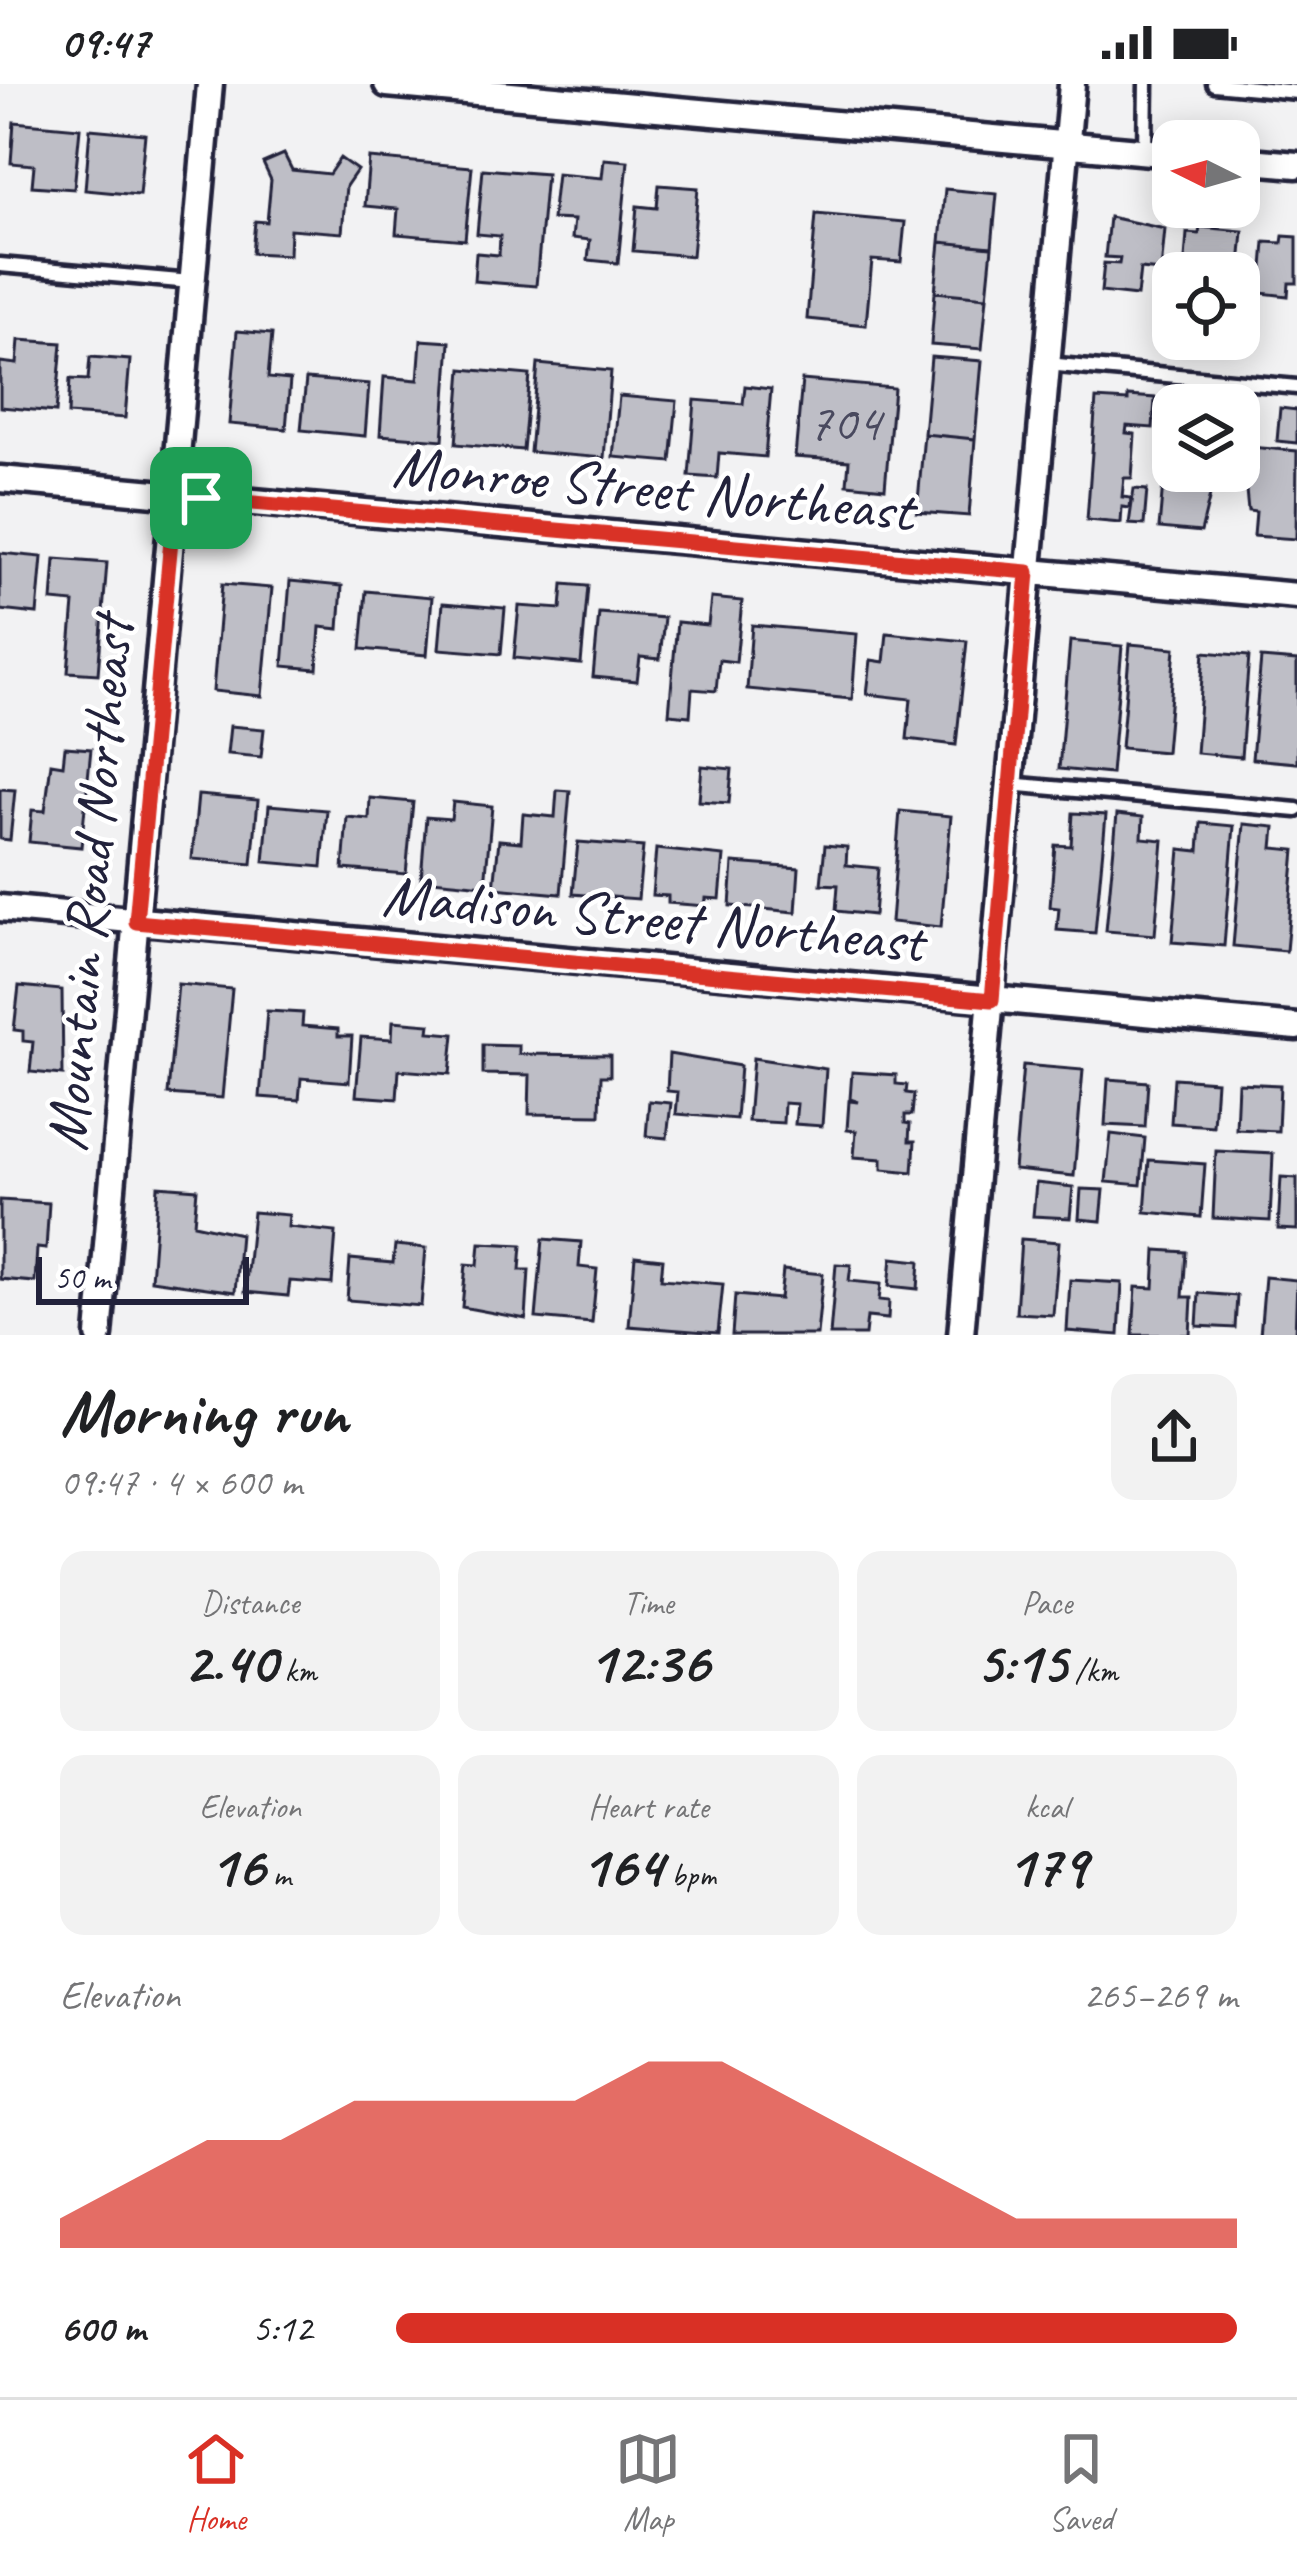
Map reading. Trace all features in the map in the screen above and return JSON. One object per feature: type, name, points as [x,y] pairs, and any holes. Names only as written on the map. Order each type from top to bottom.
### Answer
[{"type":"street","name":"Mountain Road Northeast","points":[[100,1335],[210,84]]},
{"type":"street","points":[[387,84],[1152,153]]},
{"type":"street","points":[[962,1335],[1072,84]]},
{"type":"street","points":[[1260,162],[1297,165]]},
{"type":"street","name":"Monroe Street Northeast","points":[[0,479],[1297,596]]},
{"type":"street","name":"Madison Street Northeast","points":[[0,908],[1297,1027]]},
{"type":"lane","points":[[1144,152],[1146,84]]},
{"type":"lane","points":[[1214,84],[1297,92]]},
{"type":"lane","points":[[0,265],[193,283]]},
{"type":"lane","points":[[1046,363],[1297,387]]},
{"type":"lane","points":[[1010,784],[1297,810]]},
{"type":"building","points":[[14,122],[80,128],[74,189],[32,186],[34,165],[11,163]]},
{"type":"building","points":[[90,129],[145,134],[139,195],[85,190]]},
{"type":"building","points":[[284,154],[292,170],[329,174],[340,158],[357,170],[346,186],[342,233],[290,229],[289,255],[252,253],[255,221],[267,222],[271,180],[263,163]]},
{"type":"building","points":[[369,158],[472,167],[465,240],[396,234],[398,209],[365,206]]},
{"type":"building","points":[[604,159],[628,161],[618,263],[588,260],[590,240],[572,238],[574,220],[552,219],[557,174],[602,178]]},
{"type":"building","points":[[483,169],[546,174],[536,286],[474,281],[476,253],[499,255],[500,236],[477,234]]},
{"type":"building","points":[[659,185],[698,188],[692,256],[633,251],[637,206],[657,208]]},
{"type":"building","points":[[945,189],[997,194],[992,247],[940,242]]},
{"type":"building","points":[[816,214],[905,222],[901,262],[872,260],[866,325],[807,319]]},
{"type":"building","points":[[1109,217],[1165,229],[1163,252],[1152,252],[1152,270],[1140,269],[1137,296],[1101,292],[1104,263],[1119,264],[1120,258],[1105,257]]},
{"type":"building","points":[[1200,228],[1243,231],[1241,252],[1186,252],[1187,233],[1199,234]]},
{"type":"building","points":[[1283,236],[1297,237],[1297,283],[1289,283],[1288,296],[1261,293],[1265,242],[1282,243]]},
{"type":"building","points":[[940,242],[992,247],[987,297],[935,292]]},
{"type":"building","points":[[935,292],[987,297],[982,349],[931,345]]},
{"type":"building","points":[[237,331],[272,334],[268,378],[290,380],[286,429],[229,424]]},
{"type":"building","points":[[19,340],[62,343],[56,412],[0,407],[0,362],[17,364]]},
{"type":"building","points":[[421,340],[450,342],[443,440],[380,435],[384,377],[418,380]]},
{"type":"building","points":[[90,357],[130,360],[125,418],[68,414],[70,379],[88,380]]},
{"type":"building","points":[[931,357],[982,361],[975,439],[924,434]]},
{"type":"building","points":[[538,364],[611,371],[604,458],[530,452]]},
{"type":"building","points":[[462,369],[530,375],[523,450],[456,444]]},
{"type":"building","points":[[306,379],[369,384],[365,436],[301,430]]},
{"type":"building","points":[[802,380],[894,388],[885,488],[847,484],[849,461],[795,457]]},
{"type":"building","points":[[745,386],[771,389],[765,457],[719,453],[717,478],[689,476],[695,400],[743,404]]},
{"type":"building","points":[[619,396],[677,401],[671,462],[613,457]]},
{"type":"building","points":[[1128,396],[1152,398],[1152,428],[1127,426],[1126,433],[1135,434],[1132,478],[1124,478],[1122,497],[1131,498],[1130,508],[1122,507],[1121,523],[1087,520],[1096,399],[1128,401]]},
{"type":"building","points":[[1280,408],[1297,410],[1297,443],[1277,441]]},
{"type":"building","points":[[924,434],[975,439],[969,516],[917,512]]},
{"type":"building","points":[[1260,448],[1297,451],[1296,539],[1254,536],[1256,512],[1248,511],[1246,492],[1260,492]]},
{"type":"building","points":[[1134,489],[1147,490],[1144,525],[1129,524]]},
{"type":"building","points":[[1162,492],[1211,492],[1201,532],[1159,528]]},
{"type":"building","points":[[0,553],[42,557],[37,614],[0,610]]},
{"type":"building","points":[[55,559],[107,563],[98,674],[68,672],[74,603],[52,601]]},
{"type":"building","points":[[290,581],[342,586],[339,629],[320,627],[317,669],[283,666]]},
{"type":"building","points":[[222,584],[272,588],[262,696],[213,691]]},
{"type":"building","points":[[563,584],[588,586],[581,664],[514,658],[519,606],[561,609]]},
{"type":"building","points":[[366,591],[432,597],[427,655],[361,649]]},
{"type":"building","points":[[711,598],[742,601],[736,662],[719,660],[716,691],[692,689],[690,716],[669,714],[677,622],[708,625]]},
{"type":"building","points":[[443,603],[505,608],[501,654],[439,649]]},
{"type":"building","points":[[599,613],[664,618],[660,659],[640,657],[637,681],[593,677]]},
{"type":"building","points":[[752,625],[857,634],[852,699],[747,689]]},
{"type":"building","points":[[887,633],[967,641],[956,745],[907,739],[911,699],[867,694],[871,660],[884,662]]},
{"type":"building","points":[[1070,641],[1122,646],[1111,774],[1059,769]]},
{"type":"building","points":[[1130,644],[1175,648],[1166,752],[1121,748]]},
{"type":"building","points":[[1204,652],[1249,656],[1241,757],[1196,753]]},
{"type":"building","points":[[1261,658],[1297,661],[1297,763],[1252,759]]},
{"type":"building","points":[[230,726],[264,729],[261,757],[227,754]]},
{"type":"building","points":[[65,747],[91,749],[81,847],[29,842],[32,810],[45,811],[51,763],[63,765]]},
{"type":"building","points":[[702,766],[732,769],[729,803],[699,801]]},
{"type":"building","points":[[0,789],[15,790],[10,840],[0,839]]},
{"type":"building","points":[[557,790],[570,791],[561,894],[494,888],[499,840],[521,842],[523,814],[555,817]]},
{"type":"building","points":[[198,795],[258,800],[252,864],[192,859]]},
{"type":"building","points":[[370,798],[413,802],[406,874],[343,869],[347,817],[369,819]]},
{"type":"building","points":[[453,802],[492,806],[485,885],[421,879],[426,817],[451,819]]},
{"type":"building","points":[[269,805],[327,810],[322,867],[264,862]]},
{"type":"building","points":[[900,811],[951,816],[941,927],[891,922]]},
{"type":"building","points":[[1073,813],[1106,815],[1095,933],[1057,930],[1059,908],[1050,907],[1055,845],[1071,846]]},
{"type":"building","points":[[1117,814],[1143,817],[1142,838],[1163,840],[1155,935],[1106,931]]},
{"type":"building","points":[[1201,823],[1234,826],[1224,946],[1172,942],[1180,849],[1199,851]]},
{"type":"building","points":[[1244,824],[1275,827],[1273,848],[1295,850],[1286,951],[1233,946]]},
{"type":"building","points":[[578,842],[643,847],[638,899],[573,894]]},
{"type":"building","points":[[825,845],[847,847],[846,865],[878,868],[874,915],[836,911],[838,885],[821,884]]},
{"type":"building","points":[[656,849],[724,856],[720,899],[706,898],[705,906],[668,903],[668,896],[652,895]]},
{"type":"building","points":[[733,863],[799,868],[796,912],[730,906]]},
{"type":"building","points":[[178,984],[232,989],[222,1098],[168,1094]]},
{"type":"building","points":[[19,986],[62,990],[63,1075],[30,1072],[33,1042],[23,1041],[23,1031],[14,1030]]},
{"type":"building","points":[[267,1011],[303,1013],[302,1026],[338,1029],[338,1036],[352,1036],[349,1082],[301,1078],[299,1100],[260,1097]]},
{"type":"building","points":[[393,1021],[430,1024],[429,1032],[454,1034],[450,1074],[399,1070],[397,1099],[356,1096],[361,1037],[392,1039]]},
{"type":"building","points":[[483,1045],[519,1046],[519,1054],[610,1055],[610,1076],[601,1076],[600,1115],[529,1114],[530,1075],[483,1074]]},
{"type":"building","points":[[669,1054],[740,1066],[736,1119],[676,1114],[678,1092],[667,1091]]},
{"type":"building","points":[[753,1058],[826,1069],[822,1126],[795,1124],[797,1104],[784,1103],[783,1123],[748,1121]]},
{"type":"building","points":[[1023,1065],[1083,1070],[1074,1176],[1014,1170]]},
{"type":"building","points":[[852,1072],[896,1075],[896,1084],[907,1085],[906,1093],[914,1094],[912,1115],[905,1115],[909,1141],[915,1141],[913,1172],[882,1169],[882,1159],[854,1157],[856,1131],[847,1130],[849,1101],[859,1102],[850,1099]]},
{"type":"building","points":[[1174,1078],[1216,1081],[1213,1126],[1171,1123]]},
{"type":"building","points":[[1108,1079],[1148,1082],[1145,1127],[1105,1125]]},
{"type":"building","points":[[1238,1083],[1280,1085],[1278,1131],[1236,1129]]},
{"type":"building","points":[[649,1101],[671,1103],[667,1138],[646,1136]]},
{"type":"building","points":[[1111,1134],[1145,1138],[1141,1185],[1106,1182]]},
{"type":"building","points":[[1216,1151],[1273,1154],[1270,1221],[1213,1218]]},
{"type":"building","points":[[1149,1160],[1205,1164],[1201,1217],[1145,1212]]},
{"type":"building","points":[[1281,1177],[1297,1178],[1297,1230],[1278,1229]]},
{"type":"building","points":[[1036,1183],[1073,1187],[1070,1218],[1033,1216]]},
{"type":"building","points":[[158,1186],[197,1189],[194,1224],[240,1234],[235,1292],[151,1280]]},
{"type":"building","points":[[1081,1189],[1104,1190],[1101,1221],[1079,1219]]},
{"type":"building","points":[[0,1200],[49,1203],[46,1249],[37,1248],[35,1282],[0,1279]]},
{"type":"building","points":[[253,1212],[289,1215],[288,1227],[336,1232],[332,1284],[290,1281],[288,1296],[245,1292]]},
{"type":"building","points":[[543,1239],[581,1242],[579,1267],[597,1269],[592,1323],[536,1318]]},
{"type":"building","points":[[1021,1239],[1059,1242],[1053,1315],[1016,1313]]},
{"type":"building","points":[[480,1243],[522,1245],[520,1270],[529,1270],[526,1319],[462,1307],[466,1264],[478,1265]]},
{"type":"building","points":[[395,1245],[426,1248],[421,1306],[347,1300],[350,1259],[393,1263]]},
{"type":"building","points":[[1156,1250],[1186,1252],[1183,1297],[1192,1297],[1190,1335],[1133,1335],[1136,1287],[1154,1288]]},
{"type":"building","points":[[635,1256],[663,1259],[661,1279],[723,1284],[718,1333],[629,1326]]},
{"type":"building","points":[[892,1258],[920,1261],[918,1289],[889,1286]]},
{"type":"building","points":[[836,1264],[851,1265],[849,1281],[881,1284],[879,1300],[889,1301],[888,1319],[867,1317],[865,1335],[830,1335]]},
{"type":"building","points":[[783,1270],[823,1274],[817,1335],[732,1335],[735,1295],[780,1299]]},
{"type":"building","points":[[1265,1277],[1297,1280],[1295,1335],[1260,1335]]},
{"type":"building","points":[[1070,1280],[1122,1283],[1119,1335],[1067,1331]]},
{"type":"building","points":[[1199,1293],[1237,1296],[1235,1328],[1197,1326]]},
{"type":"route","points":[[175,496],[201,498],[1028,572],[992,1000],[136,922],[175,496]]}]
